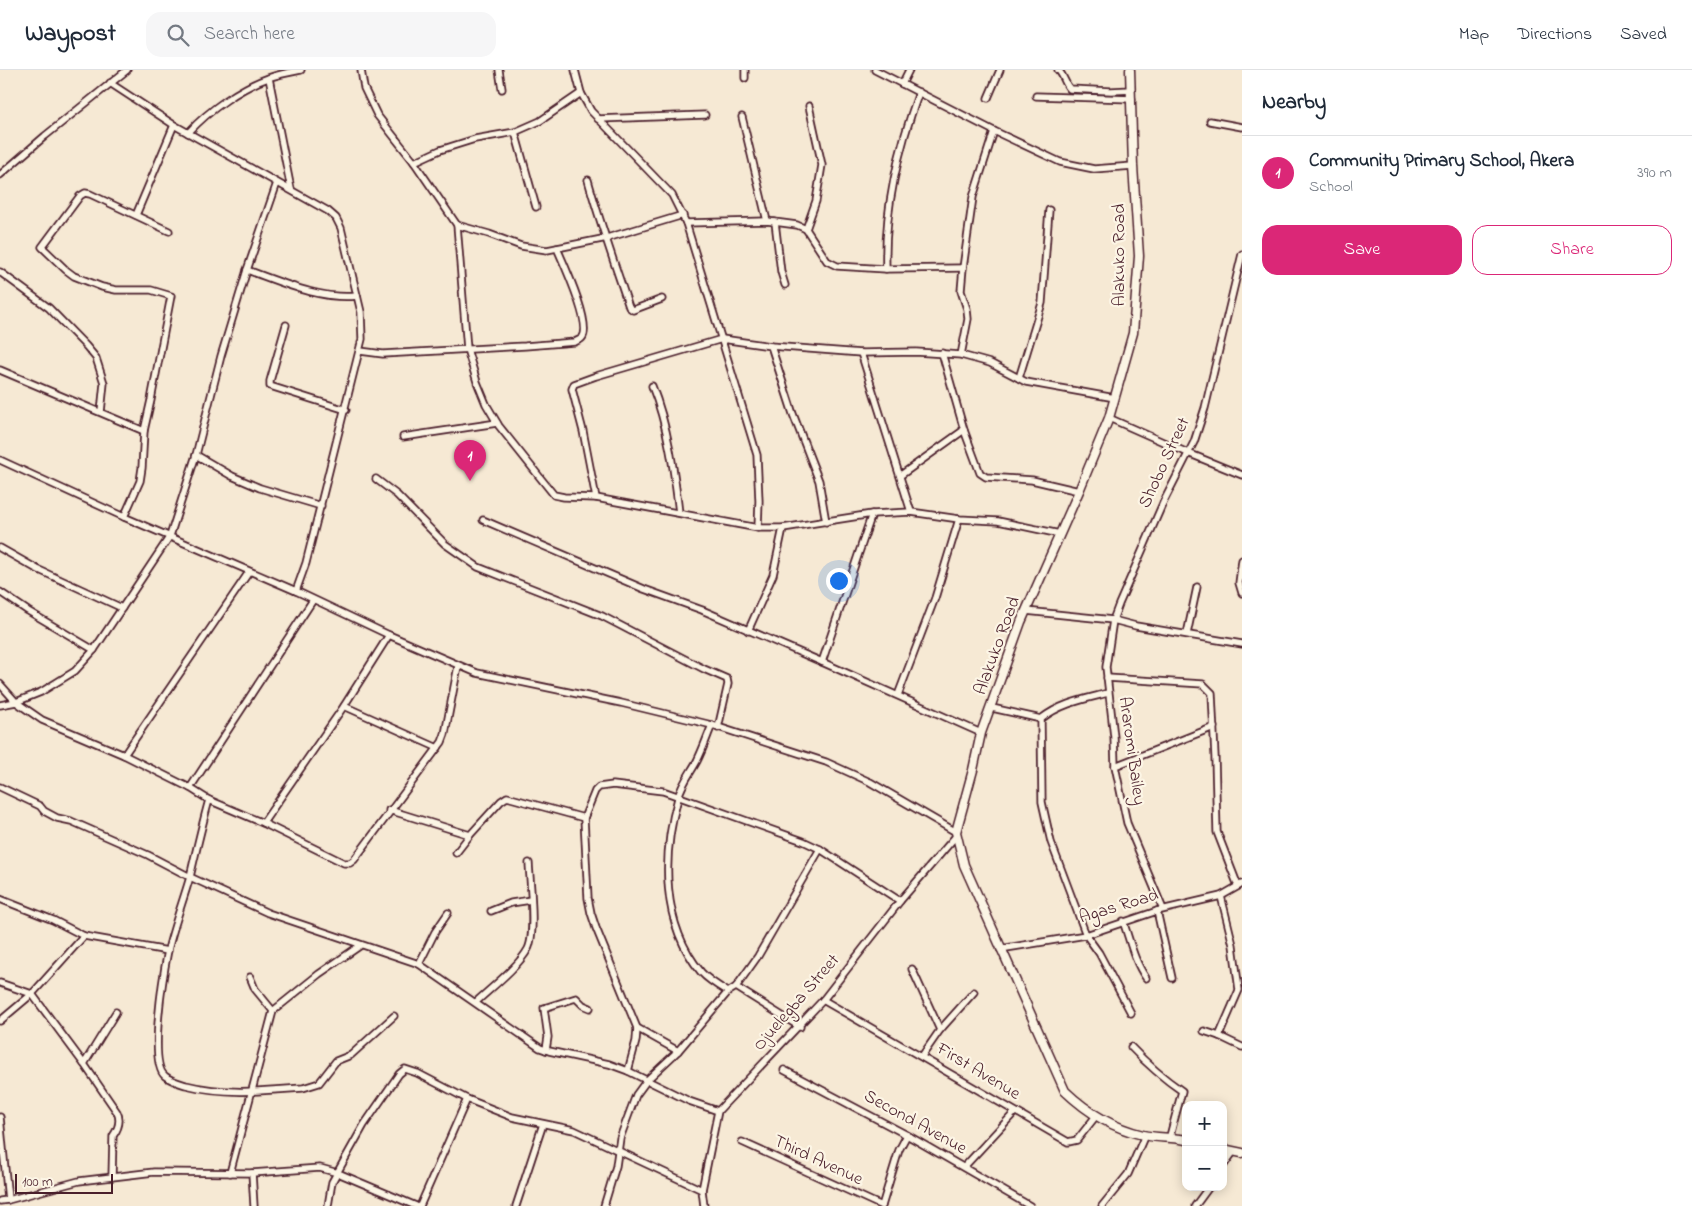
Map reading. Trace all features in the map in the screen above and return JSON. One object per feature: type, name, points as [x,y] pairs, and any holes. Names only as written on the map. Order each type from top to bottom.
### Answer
[{"type":"main road","name":"Alakuko Road","points":[[956,834],[974,770],[981,733],[992,708],[1026,611],[1079,492],[1109,418],[1133,333],[1138,274],[1132,166],[1130,70]]},
{"type":"main road","points":[[956,834],[964,865],[1000,949],[1066,1091],[1081,1106],[1096,1116],[1126,1130],[1145,1135],[1170,1136],[1182,1139]]},
{"type":"street","points":[[0,175],[126,70]]},
{"type":"street","points":[[188,133],[216,107],[230,97],[269,78],[301,70]]},
{"type":"street","points":[[361,70],[364,88],[377,115],[414,162],[457,225],[467,349],[486,404],[497,423],[554,494],[564,497],[596,498],[758,528],[783,528],[872,514],[911,512],[1016,524],[1060,534]]},
{"type":"street","points":[[499,70],[502,89]]},
{"type":"street","points":[[575,70],[581,93],[591,111],[672,195],[683,215],[757,455],[758,528]]},
{"type":"street","points":[[745,78],[746,70]]},
{"type":"street","points":[[875,70],[994,132],[1060,162],[1094,169],[1132,166]]},
{"type":"street","points":[[902,84],[910,70]]},
{"type":"street","points":[[988,98],[1000,70]]},
{"type":"street","points":[[1058,70],[1070,89],[1131,90]]},
{"type":"street","points":[[269,78],[291,189]]},
{"type":"street","points":[[110,83],[174,126],[328,211],[336,218],[345,242],[357,296],[362,340],[321,506],[306,563],[296,591]]},
{"type":"street","points":[[886,269],[886,239],[896,168],[919,92]]},
{"type":"street","points":[[414,162],[440,150],[475,139],[514,132],[540,122],[581,93]]},
{"type":"street","points":[[1036,96],[1132,99]]},
{"type":"street","points":[[806,229],[816,201],[822,165],[809,106]]},
{"type":"street","points":[[598,120],[705,115]]},
{"type":"street","points":[[742,117],[767,221]]},
{"type":"street","points":[[1210,121],[1242,127]]},
{"type":"street","points":[[136,215],[174,126]]},
{"type":"street","points":[[514,132],[536,207]]},
{"type":"street","points":[[961,355],[968,319],[967,309],[961,292],[963,268],[975,190],[994,132]]},
{"type":"street","points":[[588,180],[600,224],[629,307],[633,310],[662,299]]},
{"type":"street","points":[[0,705],[16,702],[41,692],[69,676],[94,650],[170,536],[196,455],[221,356],[246,270],[277,183]]},
{"type":"street","points":[[124,516],[140,481],[144,431],[171,296],[151,290],[116,290],[102,287],[74,276],[43,250],[42,247],[80,196],[85,193],[169,231]]},
{"type":"street","points":[[1019,378],[1042,303],[1049,210]]},
{"type":"street","points":[[457,225],[521,246],[547,250],[606,238],[683,215]]},
{"type":"street","points":[[686,223],[767,221],[789,224],[806,229],[827,262],[832,265],[886,269],[963,268]]},
{"type":"street","points":[[775,222],[784,285]]},
{"type":"street","points":[[360,351],[384,354],[568,343],[582,338],[584,333],[583,316],[557,248]]},
{"type":"street","name":"Shobo Street","points":[[1113,620],[1143,547],[1188,453],[1205,410],[1242,254]]},
{"type":"street","points":[[246,270],[305,290],[346,297],[357,296]]},
{"type":"street","points":[[0,272],[49,308],[96,358],[104,383],[101,412]]},
{"type":"street","points":[[286,325],[270,386],[346,410]]},
{"type":"street","points":[[596,498],[583,431],[572,389],[574,384],[722,339],[771,346],[861,353],[942,353],[961,355],[990,363],[1019,378],[1038,385],[1115,398]]},
{"type":"street","points":[[771,346],[819,481],[826,522]]},
{"type":"street","points":[[861,353],[901,475],[911,512]]},
{"type":"street","points":[[942,353],[978,472],[986,477],[1032,480],[1079,492]]},
{"type":"street","points":[[0,370],[144,431]]},
{"type":"street","points":[[652,386],[667,437],[674,470],[679,513]]},
{"type":"street","points":[[1109,418],[1242,475]]},
{"type":"street","points":[[403,437],[497,423]]},
{"type":"street","points":[[901,475],[964,430]]},
{"type":"street","points":[[196,455],[232,476],[252,485],[321,506]]},
{"type":"street","points":[[0,460],[249,572],[296,591],[458,666],[477,673],[621,703],[712,726],[826,762],[861,777],[956,834]]},
{"type":"street","points":[[376,479],[397,495],[445,544],[478,567],[602,616],[695,665],[727,679],[728,684],[718,728]]},
{"type":"street","points":[[822,662],[872,514]]},
{"type":"street","points":[[898,695],[935,598],[959,518]]},
{"type":"street","points":[[483,520],[644,589],[702,610],[981,733]]},
{"type":"street","points":[[748,630],[773,575],[783,528]]},
{"type":"street","points":[[0,548],[37,569],[122,608]]},
{"type":"street","points":[[1242,560],[1239,588],[1242,593]]},
{"type":"street","points":[[124,755],[249,572]]},
{"type":"street","points":[[1187,634],[1197,587]]},
{"type":"street","points":[[0,592],[94,650]]},
{"type":"street","points":[[190,788],[313,600]]},
{"type":"street","points":[[1026,611],[1113,620],[1136,626],[1242,644]]},
{"type":"street","name":"Araromi Bailey","points":[[1113,620],[1107,655],[1107,678],[1114,737],[1115,766],[1127,823],[1160,910],[1172,978]]},
{"type":"street","points":[[263,823],[344,706],[389,635]]},
{"type":"street","points":[[0,684],[16,702],[42,720],[124,755],[190,788],[209,800],[263,823],[344,863],[350,863],[438,748],[445,734],[458,666]]},
{"type":"street","points":[[1107,678],[1202,684],[1212,693],[1217,832],[1240,885]]},
{"type":"street","points":[[1041,719],[1063,705],[1108,693]]},
{"type":"street","points":[[344,706],[438,748]]},
{"type":"street","points":[[992,708],[1041,719]]},
{"type":"street","points":[[1041,719],[1042,802],[1046,826],[1086,934],[1099,953],[1130,1013]]},
{"type":"street","points":[[712,726],[678,796],[667,855],[668,888],[672,911],[690,957],[714,984],[728,992]]},
{"type":"street","points":[[1115,766],[1214,727]]},
{"type":"street","points":[[628,1071],[636,1041],[637,1028],[591,913],[588,898],[584,818],[594,791],[599,787],[606,784],[663,791],[803,841],[820,849],[900,902]]},
{"type":"street","points":[[0,787],[40,806],[44,811],[57,818],[71,821],[128,846],[268,913],[419,964],[476,1002],[491,1016],[540,1048],[610,1064],[689,1101],[718,1111],[702,1190],[704,1206]]},
{"type":"street","points":[[456,853],[501,801],[507,798],[584,818]]},
{"type":"street","points":[[209,800],[190,877],[168,951],[157,1037],[161,1071],[165,1076],[176,1082],[210,1091],[303,1088],[319,1082],[336,1060],[351,1055],[394,1016]]},
{"type":"street","points":[[390,810],[470,835]]},
{"type":"street","name":"Ojuelegba Street","points":[[718,1111],[800,1027],[956,834]]},
{"type":"street","points":[[604,1206],[616,1166],[620,1138],[636,1095],[647,1080],[678,1051],[728,992],[736,987],[758,956],[820,849]]},
{"type":"street","points":[[476,1002],[523,958],[529,948],[532,933],[529,863]]},
{"type":"street","name":"Agas Road","points":[[1000,949],[1086,934],[1160,910],[1221,896],[1240,885]]},
{"type":"street","points":[[1219,1036],[1239,990],[1233,945],[1221,896]]},
{"type":"street","points":[[0,899],[53,920],[84,936],[168,951]]},
{"type":"street","points":[[491,911],[511,903],[531,900]]},
{"type":"street","points":[[419,964],[435,932],[448,913]]},
{"type":"street","points":[[1123,921],[1134,958],[1146,978]]},
{"type":"street","points":[[0,1021],[32,994],[84,936]]},
{"type":"street","points":[[230,1173],[273,1012],[319,974],[361,944]]},
{"type":"street","points":[[912,969],[940,1030]]},
{"type":"street","points":[[250,977],[273,1012]]},
{"type":"street","points":[[0,983],[32,994],[84,1064],[119,1116],[113,1136],[112,1178]]},
{"type":"street","points":[[736,987],[800,1027]]},
{"type":"street","points":[[922,1056],[940,1030],[974,992]]},
{"type":"street","points":[[546,1050],[548,1037],[544,1008],[576,998],[583,1005],[590,1008]]},
{"type":"street","name":"First Avenue","points":[[823,1000],[1068,1142],[1077,1140],[1096,1116]]},
{"type":"street","points":[[84,1064],[116,1012]]},
{"type":"street","points":[[637,1028],[678,1051]]},
{"type":"street","points":[[1204,1031],[1242,1047]]},
{"type":"street","points":[[1131,1047],[1160,1075],[1182,1091],[1170,1136]]},
{"type":"street","points":[[328,1206],[332,1182],[364,1125],[402,1071],[405,1070],[417,1073],[467,1099],[512,1118],[574,1130],[702,1190]]},
{"type":"street","name":"Second Avenue","points":[[784,1070],[964,1167],[1030,1206]]},
{"type":"street","points":[[420,1206],[467,1099]]},
{"type":"street","points":[[964,1167],[1015,1112]]},
{"type":"street","points":[[0,1119],[8,1200]]},
{"type":"street","points":[[516,1206],[544,1124]]},
{"type":"street","points":[[1102,1206],[1128,1174],[1145,1135]]},
{"type":"street","points":[[882,1206],[899,1150],[907,1136]]},
{"type":"street","name":"Third Avenue","points":[[742,1142],[882,1206]]},
{"type":"street","points":[[1227,1162],[1238,1152]]},
{"type":"street","points":[[0,1200],[8,1200],[79,1181],[154,1172],[252,1173],[320,1168],[338,1173],[416,1206]]},
{"type":"street","points":[[252,1173],[254,1206]]},
{"type":"street","points":[[1196,1206],[1205,1191]]},
{"type":"place","name":"Community Primary School, Akera","points":[[470,481]]}]
